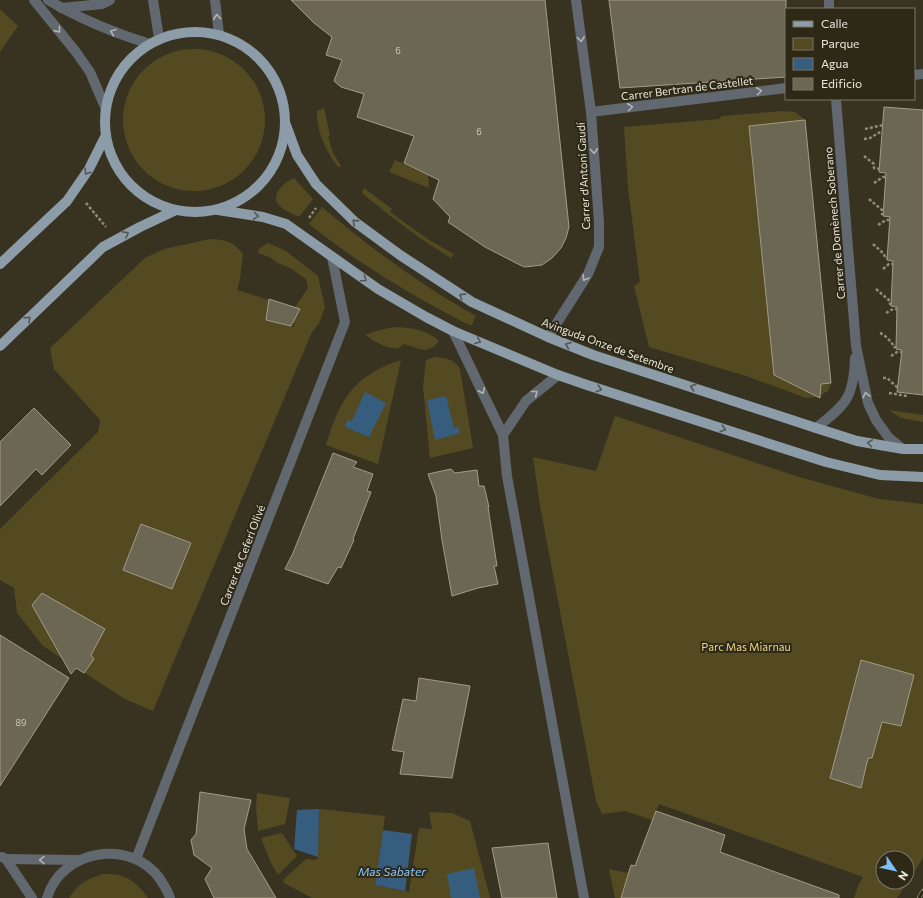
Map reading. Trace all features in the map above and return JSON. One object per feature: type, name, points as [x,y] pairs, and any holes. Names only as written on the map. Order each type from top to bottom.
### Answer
[{"type":"main road","points":[[218,210],[245,198],[267,177],[281,150],[286,125],[281,95],[268,68],[246,47],[218,34],[189,31],[159,38],[134,54],[115,78],[105,107],[105,137],[114,166],[133,190],[158,206],[187,213],[218,210],[263,216],[286,224],[378,289],[426,317],[453,331],[558,375],[637,402],[826,462],[880,475],[923,477]]},
{"type":"main road","name":"Avinguda Onze de Setembre","points":[[286,125],[297,155],[316,184],[355,222],[400,255],[472,302],[548,337],[593,354],[816,428],[857,441],[903,449],[923,449]]},
{"type":"main road","points":[[0,264],[67,201],[89,169],[105,137]]},
{"type":"main road","points":[[0,346],[103,247],[176,210]]},
{"type":"street","points":[[34,0],[76,52],[90,72],[105,107]]},
{"type":"street","points":[[48,0],[96,26],[150,44]]},
{"type":"street","points":[[61,8],[102,4],[110,0]]},
{"type":"street","points":[[153,0],[159,38]]},
{"type":"street","points":[[216,0],[218,34]]},
{"type":"street","name":"Carrer d'Antoni Gaudí","points":[[548,337],[588,274],[599,247],[599,222],[591,112],[576,0]]},
{"type":"street","name":"Carrer Bertran de Castellet","points":[[591,112],[785,88]]},
{"type":"street","name":"Carrer de Domènech Soberano","points":[[836,100],[856,346],[868,403],[876,420],[889,438],[903,449]]},
{"type":"street","name":"Carrer de Ceferí Olivé","points":[[136,859],[346,322],[332,257]]},
{"type":"street","points":[[453,331],[503,435],[507,476],[584,898]]},
{"type":"street","name":"Carrer de Domènech Soberano","points":[[816,428],[841,406],[848,397],[854,373],[856,346]]},
{"type":"street","points":[[503,435],[526,401],[558,375]]},
{"type":"street","points":[[47,898],[60,874],[79,860],[100,853],[115,853],[136,859],[154,872],[168,892],[170,898]]},
{"type":"street","points":[[3,857],[79,860]]},
{"type":"street","points":[[3,857],[32,898]]},
{"type":"path","points":[[865,129],[883,125]]},
{"type":"path","points":[[864,139],[870,138],[882,131]]},
{"type":"path","points":[[864,156],[874,164],[874,168],[880,169]]},
{"type":"path","points":[[874,183],[883,177],[886,177]]},
{"type":"path","points":[[75,190],[117,240]]},
{"type":"path","points":[[298,232],[326,194]]},
{"type":"path","points":[[869,199],[882,210],[882,214],[884,214]]},
{"type":"path","points":[[878,225],[886,220],[890,220]]},
{"type":"path","points":[[873,244],[884,254],[885,258],[887,258]]},
{"type":"path","points":[[883,269],[889,264],[893,264]]},
{"type":"path","points":[[876,289],[890,301],[891,304]]},
{"type":"path","points":[[886,313],[893,309],[897,309]]},
{"type":"path","points":[[880,333],[883,334],[894,347],[896,347]]},
{"type":"path","points":[[891,356],[897,352],[901,352]]},
{"type":"path","points":[[883,378],[886,378],[898,388]]},
{"type":"path","points":[[889,393],[907,396]]},
{"type":"green space","points":[[0,9],[18,26],[0,52]]},
{"type":"green space","points":[[187,49],[201,49],[228,57],[249,75],[260,93],[264,106],[264,134],[257,154],[239,175],[228,183],[215,188],[201,191],[187,191],[160,183],[139,165],[131,154],[126,141],[123,127],[123,113],[131,86],[149,65],[160,57],[173,52]]},
{"type":"green space","points":[[324,108],[330,136],[328,137],[333,153],[341,166],[339,167],[326,148],[318,126],[317,111]]},
{"type":"green space","points":[[782,111],[795,112],[805,120],[749,126],[774,375],[811,393],[820,392],[821,384],[831,383],[828,391],[817,397],[806,398],[746,376],[649,347],[634,286],[640,282],[628,188],[624,127],[719,119],[722,116]]},
{"type":"green space","points":[[395,160],[428,175],[429,188],[389,172]]},
{"type":"green space","points":[[294,178],[313,199],[299,217],[282,208],[277,202],[276,198],[282,186]]},
{"type":"green space","points":[[364,188],[392,209],[390,212],[429,240],[454,254],[451,258],[394,219],[362,193]]},
{"type":"green space","points":[[322,207],[396,265],[435,292],[476,316],[471,326],[387,279],[347,253],[309,224]]},
{"type":"green space","points":[[210,239],[228,242],[240,250],[243,254],[237,290],[269,300],[266,320],[294,327],[294,321],[300,310],[295,307],[308,288],[306,279],[292,269],[258,253],[259,249],[268,243],[286,251],[318,276],[325,307],[319,323],[311,334],[153,711],[125,699],[43,646],[17,613],[14,588],[0,580],[0,529],[98,432],[100,420],[54,369],[50,348],[145,258],[164,249]]},
{"type":"green space","points":[[394,327],[418,330],[435,337],[439,341],[435,346],[427,350],[404,344],[395,349],[372,340],[365,335]]},
{"type":"green space","points":[[435,357],[450,360],[460,369],[473,448],[430,458],[423,387],[426,360]]},
{"type":"green space","points":[[401,360],[378,464],[326,445],[331,429],[343,402],[351,391],[371,373]]},
{"type":"green space","points":[[889,410],[923,415],[923,422],[901,418]]},
{"type":"green space","name":"Parc Mas Miarnau","points":[[615,416],[799,477],[879,499],[923,504],[923,858],[915,870],[915,850],[875,850],[875,890],[902,890],[897,898],[854,898],[863,877],[659,804],[652,820],[625,811],[602,814],[596,801],[540,506],[533,457],[596,471]]},
{"type":"green space","points":[[257,793],[290,798],[285,824],[258,831],[256,807]]},
{"type":"green space","points":[[319,809],[385,816],[375,885],[409,892],[419,828],[432,829],[429,812],[452,813],[470,821],[490,898],[312,898],[284,883],[283,880],[306,859],[316,860],[318,857]]},
{"type":"green space","points":[[282,833],[297,856],[278,875],[271,863],[261,838]]},
{"type":"green space","points":[[609,869],[628,873],[621,898],[615,898]]},
{"type":"green space","points":[[103,874],[118,875],[129,879],[139,887],[148,898],[69,898],[84,882]]},
{"type":"water","points":[[365,392],[386,403],[369,437],[345,427],[347,420],[352,421]]},
{"type":"water","points":[[446,396],[454,428],[459,427],[460,433],[435,440],[427,400]]},
{"type":"water","points":[[319,809],[318,857],[294,849],[297,810]]},
{"type":"water","name":"Mas Sabater","points":[[383,830],[412,834],[405,891],[375,885]]},
{"type":"water","points":[[474,868],[480,898],[451,898],[447,874]]},
{"type":"building","points":[[291,0],[545,0],[569,227],[561,248],[552,258],[542,265],[525,267],[485,247],[448,222],[450,217],[433,199],[439,180],[404,163],[414,136],[357,117],[364,94],[341,87],[334,81],[342,60],[326,55],[332,37],[314,23]]},
{"type":"building","points":[[609,0],[786,0],[785,77],[620,88]]},
{"type":"building","points":[[884,107],[923,110],[923,395],[897,392],[902,350],[896,349],[897,307],[891,306],[893,261],[887,260],[890,217],[883,216],[886,173],[879,172]]},
{"type":"building","points":[[805,120],[831,383],[821,384],[820,398],[774,375],[749,126]]},
{"type":"building","points":[[269,299],[300,309],[291,326],[266,320]]},
{"type":"building","points":[[34,408],[71,445],[42,475],[36,469],[0,506],[0,442]]},
{"type":"building","points":[[333,453],[357,462],[353,467],[373,474],[367,491],[371,492],[353,539],[354,540],[341,568],[338,567],[328,584],[285,569],[293,553]]},
{"type":"building","points":[[451,469],[455,473],[477,470],[479,486],[484,486],[489,507],[497,566],[494,566],[498,584],[452,596],[436,496],[428,474]]},
{"type":"building","points":[[141,524],[191,543],[172,589],[123,570]]},
{"type":"building","points":[[42,593],[105,629],[91,655],[94,659],[84,673],[76,668],[71,674],[32,605]]},
{"type":"building","points":[[0,635],[69,678],[0,786]]},
{"type":"building","points":[[861,660],[914,675],[901,726],[882,722],[872,758],[868,758],[861,788],[830,778]]},
{"type":"building","points":[[419,678],[470,686],[452,778],[400,774],[404,752],[392,750],[403,699],[416,701]]},
{"type":"building","points":[[200,792],[251,800],[244,829],[247,849],[276,898],[214,898],[205,879],[212,868],[194,855],[191,840],[196,834]]},
{"type":"building","points":[[656,811],[725,835],[720,852],[839,895],[839,898],[621,898],[631,865],[635,866]]},
{"type":"building","points":[[548,843],[557,898],[502,898],[492,848]]},
{"type":"railway","points":[[919,898],[923,891]]}]
